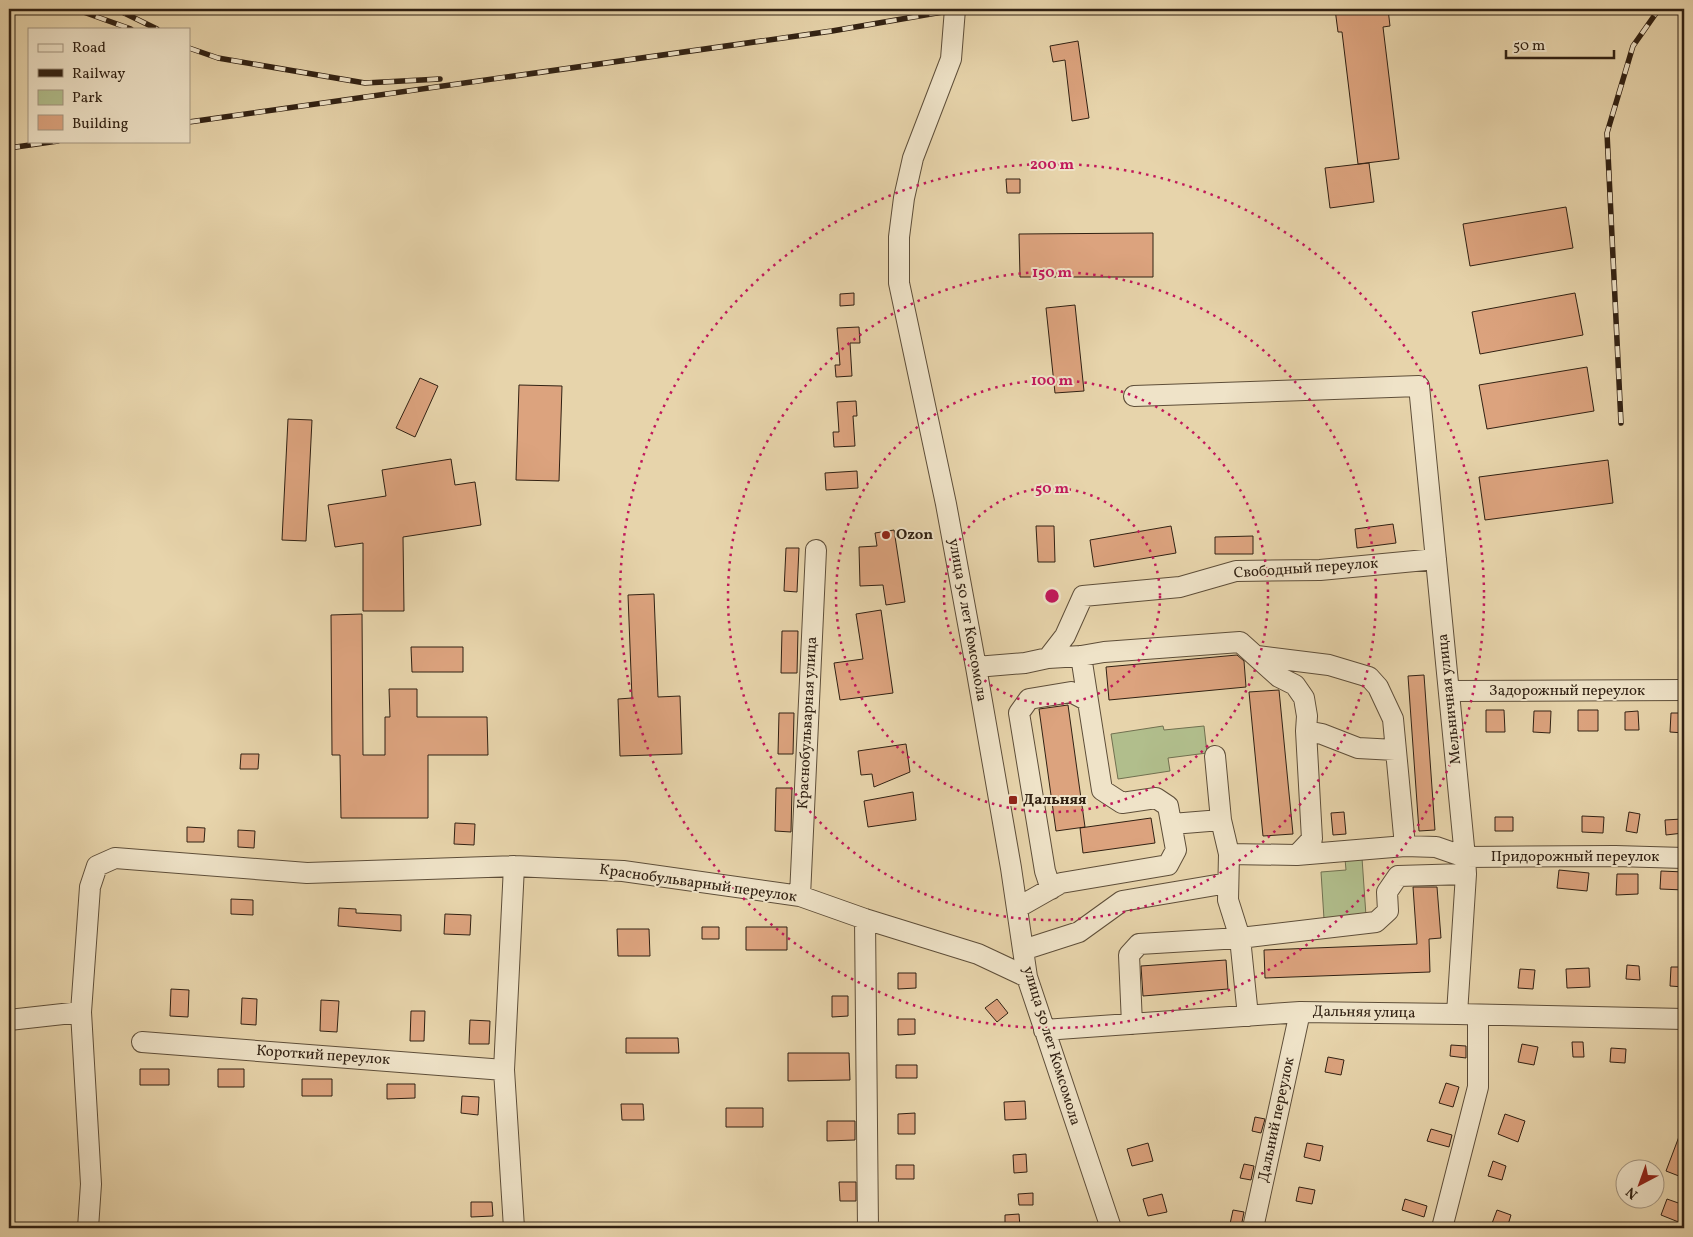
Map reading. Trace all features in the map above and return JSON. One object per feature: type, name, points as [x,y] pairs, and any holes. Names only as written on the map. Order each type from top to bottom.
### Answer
[{"type":"street","name":"улица 50 лет Комсомола","points":[[955,9],[951,59],[913,158],[904,198],[899,237],[899,283],[946,504],[989,739],[1027,977],[1111,1228]]},
{"type":"street","name":"Мельничная улица","points":[[1134,396],[1419,386],[1466,866],[1457,1014]]},
{"type":"street","name":"Краснобульварная улица","points":[[800,896],[816,550]]},
{"type":"street","name":"Свободный переулок","points":[[1048,658],[1065,636],[1083,596],[1180,587],[1236,571],[1320,570],[1436,559]]},
{"type":"street","points":[[976,667],[1104,652],[1240,642],[1279,677],[1295,685],[1304,698],[1307,716],[1306,731],[1312,839],[1297,855]]},
{"type":"street","points":[[1017,908],[1061,883],[1168,865],[1176,850],[1168,806],[1156,798],[1122,803],[1102,790],[1081,656]]},
{"type":"street","points":[[1257,656],[1329,665],[1369,677],[1378,687],[1392,719],[1405,846]]},
{"type":"street","name":"Задорожный переулок","points":[[1449,691],[1684,690]]},
{"type":"street","points":[[1051,889],[1044,871],[1019,713],[1029,699],[1071,692],[1088,701]]},
{"type":"street","points":[[1306,731],[1322,734],[1358,748],[1395,750]]},
{"type":"street","points":[[989,739],[1022,732]]},
{"type":"street","points":[[1215,756],[1221,820],[1229,854],[1228,900],[1240,938],[1248,1016]]},
{"type":"street","points":[[1172,824],[1221,820]]},
{"type":"street","points":[[1229,854],[1297,855],[1405,846],[1436,847],[1466,866]]},
{"type":"street","name":"Придорожный переулок","points":[[1240,938],[1376,922],[1388,911],[1386,892],[1398,876],[1466,866],[1615,856],[1684,858]]},
{"type":"street","name":"Краснобульварный переулок","points":[[80,1012],[90,888],[97,866],[115,858],[307,873],[514,866],[623,871],[800,896],[865,919],[978,954],[1027,977]]},
{"type":"street","points":[[514,866],[504,1070],[514,1228]]},
{"type":"street","points":[[1023,950],[1079,932],[1122,900],[1228,883]]},
{"type":"street","points":[[865,919],[868,1228]]},
{"type":"street","points":[[1132,1024],[1129,956],[1139,944],[1240,938]]},
{"type":"street","points":[[9,1020],[80,1012],[91,1184],[88,1228]]},
{"type":"street","name":"Дальняя улица","points":[[1044,1030],[1300,1012],[1684,1019]]},
{"type":"street","name":"Дальний переулок","points":[[1253,1228],[1300,1012]]},
{"type":"street","points":[[1442,1228],[1478,1087],[1478,1015]]},
{"type":"street","name":"Короткий переулок","points":[[142,1042],[504,1070]]},
{"type":"green space","points":[[1163,726],[1164,730],[1204,726],[1207,753],[1168,758],[1170,771],[1118,779],[1111,734]]},
{"type":"green space","points":[[1362,858],[1366,916],[1324,919],[1321,872],[1346,870],[1345,859]]},
{"type":"building","points":[[1335,9],[1388,9],[1390,26],[1383,27],[1399,159],[1358,164],[1342,32],[1338,32]]},
{"type":"building","points":[[1078,41],[1089,118],[1072,121],[1065,60],[1053,62],[1050,46]]},
{"type":"building","points":[[1369,163],[1374,202],[1330,208],[1325,168]]},
{"type":"building","points":[[1006,179],[1020,179],[1020,193],[1007,193]]},
{"type":"building","points":[[1566,207],[1573,248],[1470,266],[1463,224]]},
{"type":"building","points":[[1153,233],[1153,277],[1020,277],[1019,234]]},
{"type":"building","points":[[854,293],[854,305],[840,306],[840,294]]},
{"type":"building","points":[[1575,293],[1583,335],[1480,354],[1472,312]]},
{"type":"building","points":[[1075,305],[1084,391],[1055,393],[1046,308]]},
{"type":"building","points":[[859,327],[860,343],[850,343],[852,376],[836,377],[835,365],[840,365],[837,328]]},
{"type":"building","points":[[1587,367],[1594,411],[1487,429],[1479,385]]},
{"type":"building","points":[[420,378],[438,386],[415,437],[396,428]]},
{"type":"building","points":[[519,385],[562,386],[559,481],[516,480]]},
{"type":"building","points":[[856,401],[857,416],[853,416],[855,446],[834,447],[833,432],[839,432],[837,402]]},
{"type":"building","points":[[288,419],[312,420],[306,541],[282,540]]},
{"type":"building","points":[[451,459],[455,485],[475,482],[481,525],[403,537],[404,611],[363,611],[363,543],[335,547],[328,505],[386,496],[382,470]]},
{"type":"building","points":[[1608,460],[1613,503],[1485,520],[1479,477]]},
{"type":"building","points":[[857,471],[858,488],[826,490],[825,473]]},
{"type":"building","points":[[1393,524],[1396,543],[1357,548],[1355,529]]},
{"type":"building","points":[[1036,526],[1054,526],[1055,562],[1038,562]]},
{"type":"building","points":[[1171,526],[1176,553],[1094,567],[1090,540]]},
{"type":"building","points":[[894,530],[905,602],[886,605],[883,585],[860,586],[859,547],[877,546],[875,533]]},
{"type":"building","points":[[1253,536],[1253,554],[1215,554],[1215,537]]},
{"type":"building","points":[[786,548],[799,548],[797,592],[784,591]]},
{"type":"building","points":[[654,594],[658,697],[680,696],[682,754],[620,756],[618,699],[632,698],[628,595]]},
{"type":"building","points":[[881,610],[893,693],[840,700],[834,663],[863,659],[856,614]]},
{"type":"building","points":[[362,614],[363,755],[385,755],[385,717],[390,717],[389,689],[417,689],[417,717],[487,717],[488,755],[428,755],[428,818],[341,818],[340,755],[332,755],[331,615]]},
{"type":"building","points":[[782,631],[798,631],[797,673],[781,673]]},
{"type":"building","points":[[411,647],[463,647],[463,672],[412,672]]},
{"type":"building","points":[[1237,655],[1244,661],[1246,687],[1109,700],[1106,667]]},
{"type":"building","points":[[1424,675],[1435,830],[1419,831],[1408,676]]},
{"type":"building","points":[[1279,690],[1293,834],[1263,836],[1249,692]]},
{"type":"building","points":[[1068,705],[1085,827],[1056,831],[1039,709]]},
{"type":"building","points":[[1486,710],[1504,710],[1505,732],[1486,732]]},
{"type":"building","points":[[1578,710],[1598,710],[1598,731],[1578,731]]},
{"type":"building","points":[[1534,711],[1551,711],[1550,733],[1533,732]]},
{"type":"building","points":[[1638,711],[1639,730],[1625,730],[1625,712]]},
{"type":"building","points":[[779,713],[794,713],[793,754],[778,754]]},
{"type":"building","points":[[1671,713],[1684,713],[1684,733],[1670,732]]},
{"type":"building","points":[[906,744],[910,772],[874,787],[872,774],[861,775],[858,751]]},
{"type":"building","points":[[241,754],[259,754],[258,769],[240,769]]},
{"type":"building","points":[[776,788],[792,788],[791,832],[775,831]]},
{"type":"building","points":[[913,792],[916,820],[868,827],[864,801]]},
{"type":"building","points":[[1344,812],[1346,834],[1333,835],[1331,813]]},
{"type":"building","points":[[1629,812],[1640,814],[1637,833],[1626,831]]},
{"type":"building","points":[[1582,816],[1604,817],[1603,833],[1582,832]]},
{"type":"building","points":[[1495,817],[1513,817],[1513,831],[1495,831]]},
{"type":"building","points":[[1151,818],[1155,843],[1083,853],[1080,828]]},
{"type":"building","points":[[1682,819],[1683,833],[1666,835],[1665,820]]},
{"type":"building","points":[[455,823],[475,824],[474,845],[454,844]]},
{"type":"building","points":[[187,827],[205,828],[204,842],[187,842]]},
{"type":"building","points":[[238,830],[255,831],[254,848],[238,847]]},
{"type":"building","points":[[1559,870],[1589,873],[1587,891],[1557,888]]},
{"type":"building","points":[[1661,871],[1684,872],[1684,890],[1660,889]]},
{"type":"building","points":[[1617,874],[1638,874],[1638,894],[1616,895]]},
{"type":"building","points":[[1413,887],[1437,887],[1441,938],[1429,939],[1430,972],[1265,978],[1264,950],[1417,944]]},
{"type":"building","points":[[231,899],[253,900],[253,915],[231,914]]},
{"type":"building","points":[[339,908],[356,909],[356,913],[401,915],[401,931],[338,926]]},
{"type":"building","points":[[445,914],[471,915],[470,935],[444,934]]},
{"type":"building","points":[[702,927],[719,927],[719,939],[702,939]]},
{"type":"building","points":[[746,927],[787,927],[787,950],[746,950]]},
{"type":"building","points":[[617,929],[649,929],[650,956],[618,956]]},
{"type":"building","points":[[1226,960],[1228,989],[1143,996],[1141,966]]},
{"type":"building","points":[[1627,965],[1639,966],[1640,980],[1626,979]]},
{"type":"building","points":[[1671,967],[1684,967],[1684,987],[1670,986]]},
{"type":"building","points":[[1589,968],[1590,987],[1567,988],[1566,969]]},
{"type":"building","points":[[1520,969],[1535,970],[1533,989],[1518,988]]},
{"type":"building","points":[[898,973],[916,973],[916,988],[898,989]]},
{"type":"building","points":[[171,989],[189,990],[188,1017],[170,1016]]},
{"type":"building","points":[[832,996],[848,996],[848,1016],[832,1017]]},
{"type":"building","points":[[242,998],[257,999],[256,1025],[241,1024]]},
{"type":"building","points":[[997,999],[1008,1013],[997,1022],[985,1008]]},
{"type":"building","points":[[321,1000],[339,1001],[337,1032],[320,1031]]},
{"type":"building","points":[[411,1011],[425,1011],[424,1041],[410,1041]]},
{"type":"building","points":[[898,1019],[915,1019],[915,1034],[898,1035]]},
{"type":"building","points":[[470,1020],[490,1021],[489,1044],[469,1044]]},
{"type":"building","points":[[626,1038],[678,1038],[679,1053],[626,1053]]},
{"type":"building","points":[[1572,1042],[1583,1042],[1584,1057],[1573,1057]]},
{"type":"building","points":[[1522,1044],[1538,1047],[1534,1065],[1518,1062]]},
{"type":"building","points":[[1451,1045],[1466,1046],[1466,1058],[1450,1056]]},
{"type":"building","points":[[1611,1048],[1626,1049],[1625,1063],[1610,1062]]},
{"type":"building","points":[[788,1053],[849,1053],[850,1080],[788,1081]]},
{"type":"building","points":[[1328,1057],[1344,1060],[1341,1075],[1325,1072]]},
{"type":"building","points":[[896,1065],[917,1065],[917,1078],[896,1078]]},
{"type":"building","points":[[140,1069],[169,1069],[169,1085],[140,1085]]},
{"type":"building","points":[[218,1069],[244,1069],[244,1087],[218,1087]]},
{"type":"building","points":[[302,1079],[332,1079],[332,1096],[302,1096]]},
{"type":"building","points":[[1446,1083],[1459,1087],[1453,1107],[1439,1103]]},
{"type":"building","points":[[387,1084],[415,1084],[415,1098],[387,1099]]},
{"type":"building","points":[[462,1096],[479,1097],[478,1115],[461,1113]]},
{"type":"building","points":[[1025,1101],[1026,1119],[1005,1120],[1004,1102]]},
{"type":"building","points":[[621,1104],[643,1104],[644,1120],[622,1120]]},
{"type":"building","points":[[726,1108],[763,1108],[763,1127],[726,1127]]},
{"type":"building","points":[[915,1113],[915,1134],[898,1134],[898,1114]]},
{"type":"building","points":[[1505,1114],[1525,1121],[1518,1142],[1498,1134]]},
{"type":"building","points":[[1255,1117],[1265,1119],[1261,1133],[1252,1131]]},
{"type":"building","points":[[827,1121],[855,1121],[855,1140],[827,1141]]},
{"type":"building","points":[[1683,1126],[1684,1126],[1684,1178],[1666,1171]]},
{"type":"building","points":[[1431,1129],[1452,1135],[1449,1147],[1427,1141]]},
{"type":"building","points":[[1148,1143],[1153,1161],[1132,1166],[1127,1149]]},
{"type":"building","points":[[1307,1143],[1323,1146],[1320,1161],[1304,1157]]},
{"type":"building","points":[[1026,1154],[1027,1172],[1014,1173],[1013,1155]]},
{"type":"building","points":[[1493,1161],[1506,1166],[1502,1180],[1488,1176]]},
{"type":"building","points":[[1244,1164],[1254,1166],[1251,1180],[1240,1178]]},
{"type":"building","points":[[896,1165],[914,1165],[914,1179],[896,1179]]},
{"type":"building","points":[[839,1182],[856,1182],[856,1201],[840,1201]]},
{"type":"building","points":[[1299,1187],[1315,1190],[1312,1204],[1296,1201]]},
{"type":"building","points":[[1033,1193],[1033,1205],[1019,1205],[1018,1194]]},
{"type":"building","points":[[1162,1194],[1167,1212],[1148,1216],[1143,1199]]},
{"type":"building","points":[[1405,1199],[1427,1206],[1424,1217],[1402,1210]]},
{"type":"building","points":[[1667,1199],[1684,1205],[1684,1215],[1681,1223],[1661,1215],[1663,1210],[1666,1210]]},
{"type":"building","points":[[471,1202],[492,1202],[493,1216],[471,1217]]},
{"type":"building","points":[[1233,1210],[1244,1212],[1241,1227],[1230,1224]]},
{"type":"building","points":[[1497,1210],[1511,1215],[1507,1228],[1491,1226]]},
{"type":"building","points":[[1019,1214],[1020,1227],[1005,1228],[1005,1215]]},
{"type":"railway","points":[[75,9],[128,28]]},
{"type":"railway","points":[[116,9],[155,28]]},
{"type":"railway","points":[[190,122],[832,31],[960,9]]},
{"type":"railway","points":[[1621,423],[1607,133],[1633,46],[1659,9]]},
{"type":"railway","points":[[190,48],[218,58],[365,83],[440,79]]},
{"type":"railway","points":[[9,146],[16,147],[51,142]]},
{"type":"place","name":"Ozon","points":[[886,535]]},
{"type":"place","name":"Дальняя","points":[[1013,800]]}]
